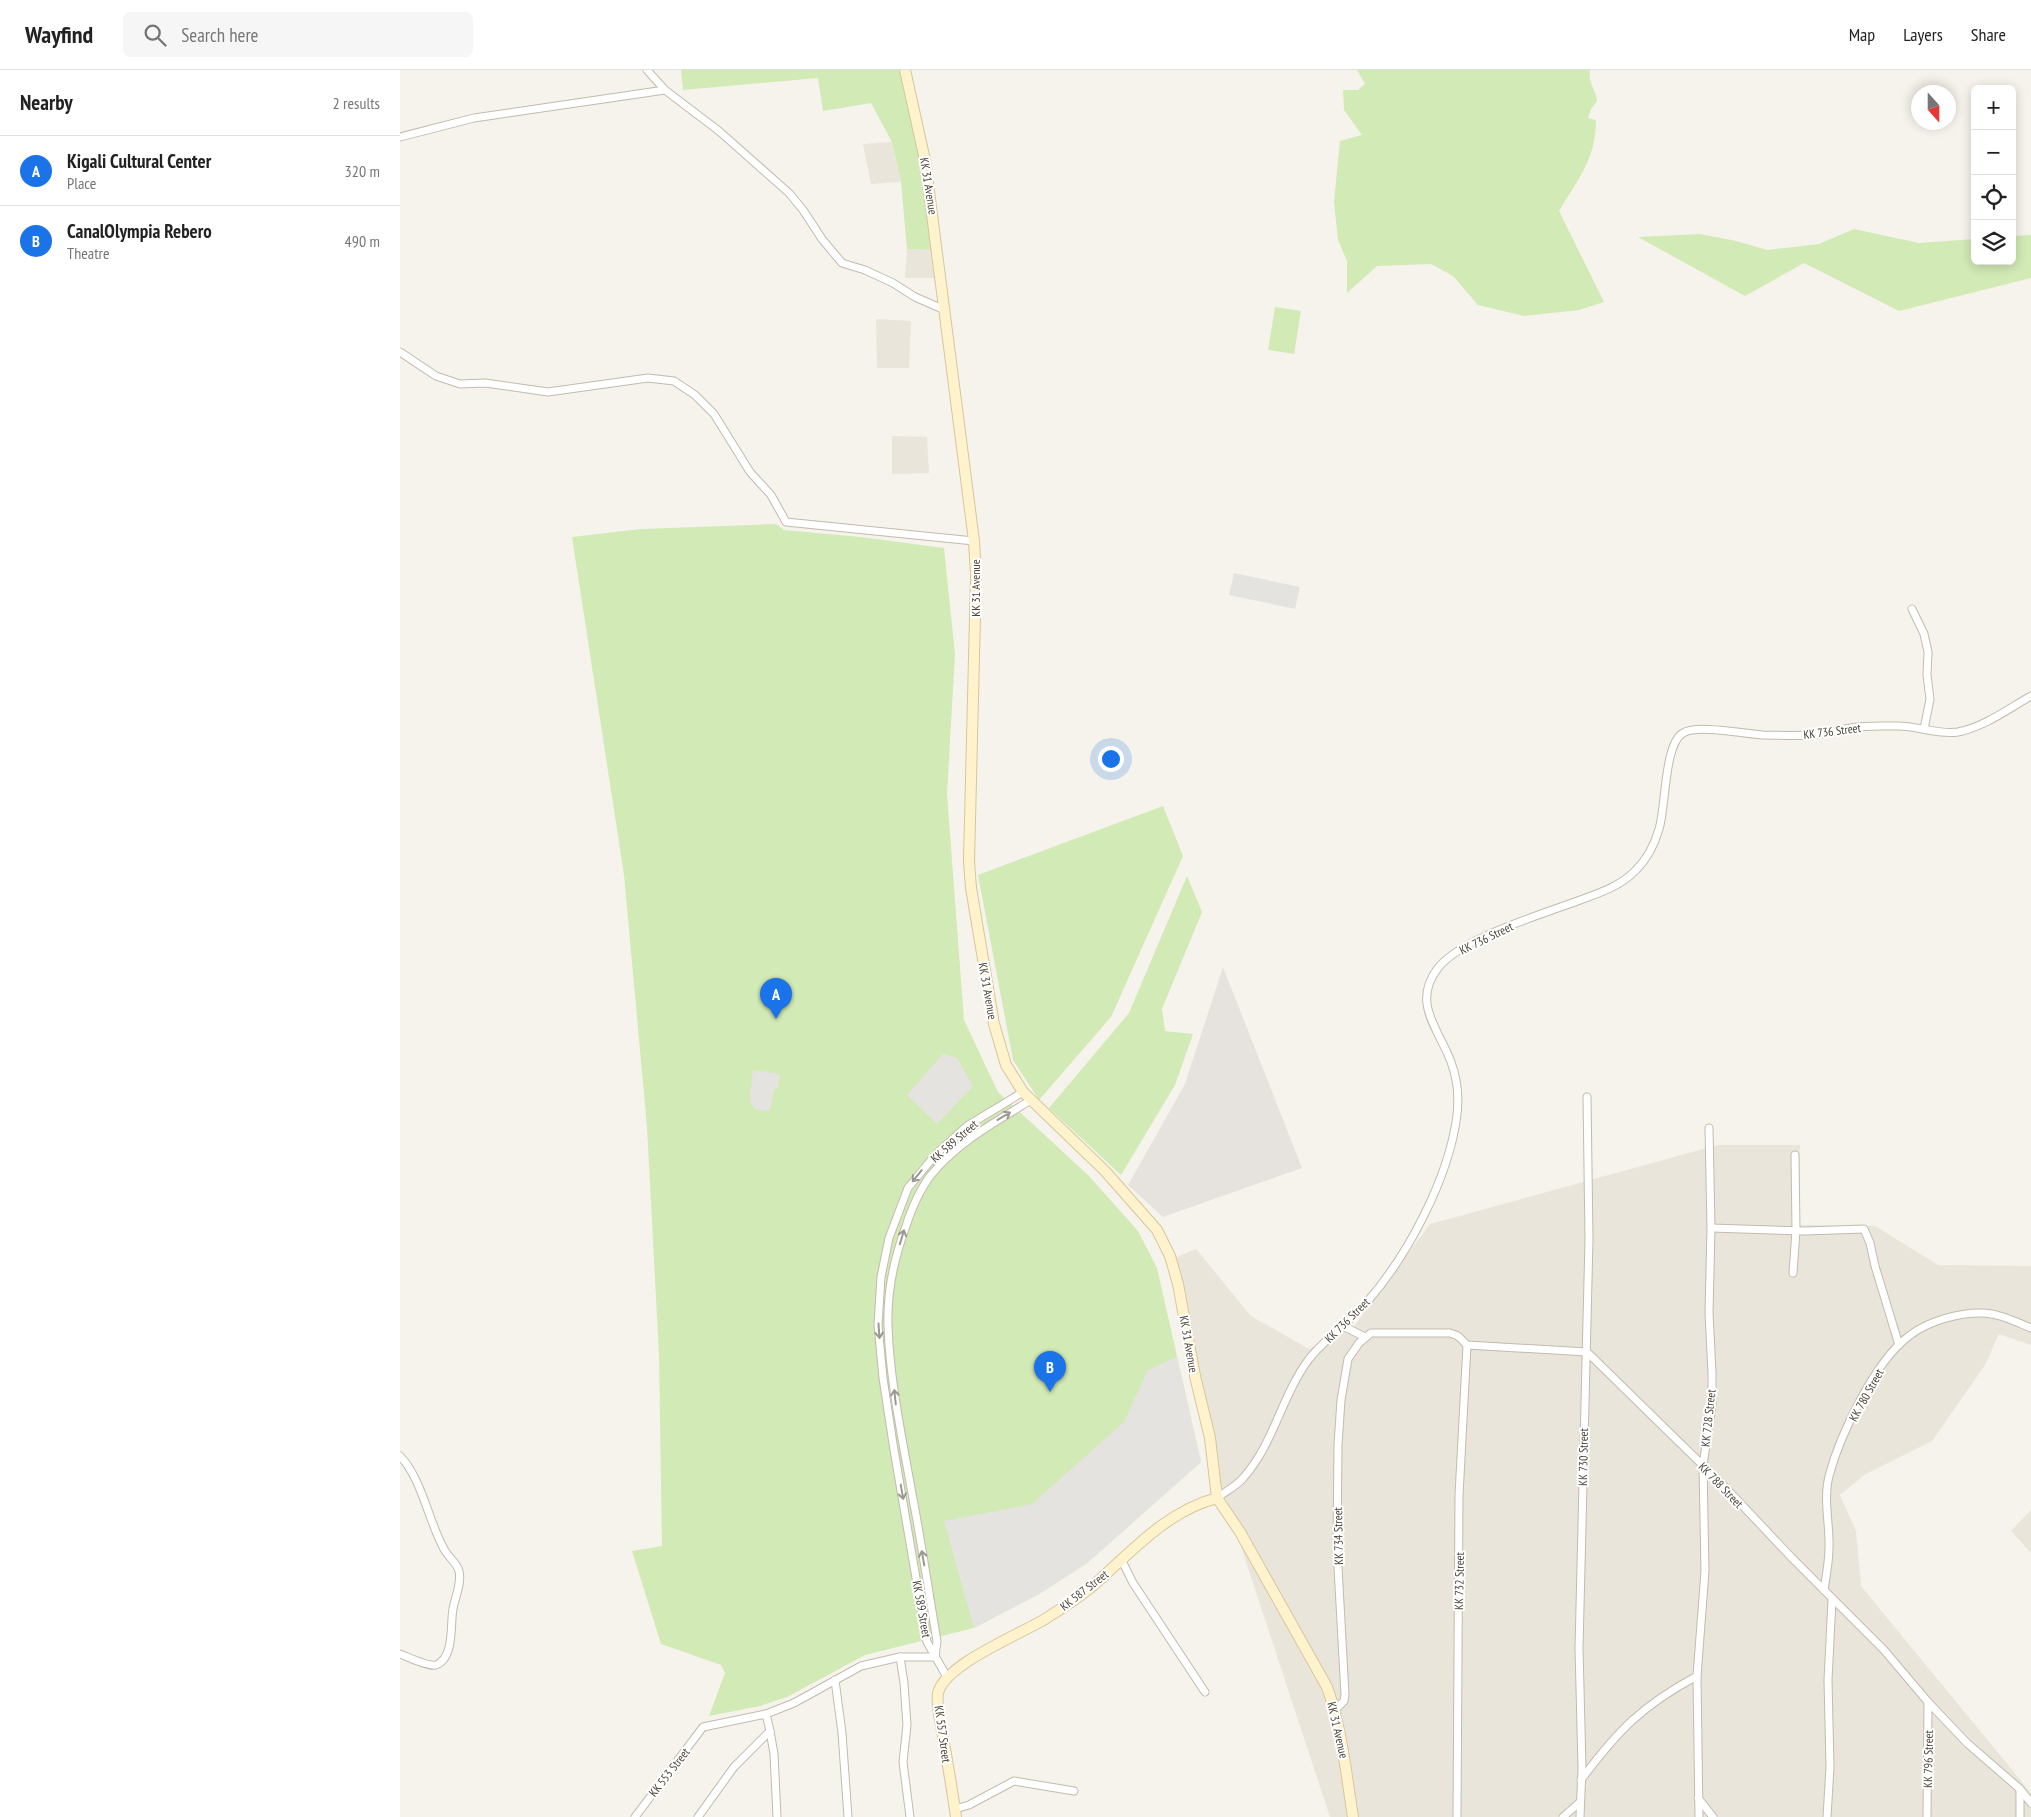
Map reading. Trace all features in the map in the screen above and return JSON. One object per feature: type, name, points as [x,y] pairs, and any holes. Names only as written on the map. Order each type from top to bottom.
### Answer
[{"type":"main road","name":"KK 31 Avenue","points":[[905,70],[925,160],[974,541],[975,623],[969,860],[971,888],[994,1024],[1006,1065],[1023,1092],[1105,1171],[1136,1204],[1157,1230],[1170,1256],[1178,1284],[1195,1376],[1210,1438],[1217,1498],[1240,1532],[1327,1687],[1335,1710],[1344,1754],[1352,1817]]},
{"type":"main road","name":"KK 587 Street","points":[[947,1677],[967,1661],[1032,1626],[1076,1599],[1121,1559],[1178,1514],[1199,1503],[1217,1498]]},
{"type":"main road","name":"KK 557 Street","points":[[947,1677],[938,1693],[939,1714],[956,1813]]},
{"type":"street","points":[[647,70],[665,90],[720,130],[789,193],[842,263],[879,276],[915,297],[945,310]]},
{"type":"street","points":[[400,137],[474,118],[665,90]]},
{"type":"street","points":[[400,352],[436,376],[460,384],[485,383],[548,392],[648,378],[674,381],[695,395],[714,414],[750,472],[771,495],[786,522],[974,541]]},
{"type":"street","points":[[1912,609],[1924,634],[1928,652],[1930,699],[1924,729]]},
{"type":"street","name":"KK 736 Street","points":[[1217,1498],[1242,1480],[1266,1446],[1309,1360],[1385,1281],[1406,1250],[1440,1176],[1457,1117],[1456,1083],[1453,1066],[1446,1049],[1431,1024],[1426,996],[1431,980],[1438,968],[1448,958],[1473,942],[1501,929],[1604,891],[1636,870],[1648,854],[1660,826],[1672,746],[1679,735],[1687,731],[1696,729],[1798,736],[1814,735],[1853,727],[1904,726],[1956,732],[1969,729],[2031,696]]},
{"type":"street","name":"KK 589 Street","points":[[935,1657],[927,1642],[883,1378],[878,1325],[881,1277],[889,1238],[908,1188],[936,1154],[967,1126],[1023,1092]]},
{"type":"street","name":"KK 730 Street","points":[[1580,1817],[1579,1648],[1587,1352],[1587,1097]]},
{"type":"street","name":"KK 589 Street","points":[[935,1657],[938,1641],[896,1405],[888,1325],[892,1277],[901,1240],[911,1212],[918,1195],[932,1174],[967,1141],[1031,1100]]},
{"type":"street","name":"KK 728 Street","points":[[1699,1817],[1698,1676],[1705,1571],[1702,1465],[1712,1405],[1708,1297],[1711,1228],[1709,1128]]},
{"type":"street","points":[[1793,1273],[1796,1230],[1795,1155]]},
{"type":"street","points":[[1711,1228],[1864,1229],[1870,1243],[1899,1345]]},
{"type":"street","name":"KK 780 Street","points":[[1824,1590],[1829,1549],[1827,1502],[1829,1478],[1844,1437],[1861,1401],[1886,1360],[1911,1334],[1923,1327],[1960,1316],[1984,1313],[2001,1316],[2031,1328]]},
{"type":"street","points":[[1343,1326],[1365,1336],[1371,1333],[1384,1332],[1441,1332],[1458,1336],[1467,1345],[1587,1352]]},
{"type":"street","name":"KK 734 Street","points":[[1335,1710],[1344,1701],[1345,1695],[1337,1549],[1337,1464],[1341,1400],[1348,1359],[1352,1350],[1365,1336]]},
{"type":"street","name":"KK 732 Street","points":[[1457,1817],[1459,1495],[1467,1345]]},
{"type":"street","name":"KK 788 Street","points":[[1587,1352],[1702,1465],[1832,1600],[1884,1650],[1928,1702],[1978,1754],[2020,1789],[2031,1803]]},
{"type":"street","points":[[400,1456],[414,1474],[444,1551],[458,1568],[460,1578],[452,1611],[452,1635],[444,1659],[432,1666],[400,1654]]},
{"type":"street","points":[[1121,1559],[1133,1584],[1205,1692]]},
{"type":"street","points":[[1827,1817],[1830,1767],[1828,1680],[1832,1600]]},
{"type":"street","points":[[900,1657],[907,1725],[903,1762],[910,1817]]},
{"type":"street","points":[[777,1817],[774,1754],[766,1714],[794,1702],[861,1666],[900,1657],[935,1657],[947,1677]]},
{"type":"street","points":[[1581,1780],[1607,1745],[1631,1720],[1660,1698],[1698,1676]]},
{"type":"street","points":[[835,1680],[848,1817]]},
{"type":"street","name":"KK 796 Street","points":[[1927,1817],[1928,1702]]},
{"type":"street","name":"KK 553 Street","points":[[635,1817],[704,1727],[766,1714]]},
{"type":"street","points":[[698,1817],[734,1767],[770,1730]]},
{"type":"street","points":[[956,1813],[1014,1781],[1074,1791]]},
{"type":"street","points":[[2020,1789],[2020,1817]]},
{"type":"street","points":[[1698,1798],[1713,1817]]},
{"type":"street","points":[[1563,1817],[1580,1802]]},
{"type":"shaded area","points":[[892,142],[901,182],[871,184],[863,144]]},
{"type":"shaded area","points":[[907,249],[936,250],[939,278],[905,278]]},
{"type":"shaded area","points":[[876,319],[911,321],[909,368],[877,368]]},
{"type":"shaded area","points":[[892,436],[927,437],[929,473],[892,474]]},
{"type":"shaded area","points":[[1234,573],[1300,587],[1295,609],[1229,595]]},
{"type":"shaded area","points":[[1223,967],[1302,1168],[1163,1217],[1128,1185],[1185,1084]]},
{"type":"shaded area","points":[[943,1054],[957,1058],[973,1086],[937,1124],[907,1095]]},
{"type":"shaded area","points":[[753,1070],[780,1074],[778,1089],[774,1089],[770,1111],[756,1110],[751,1104],[750,1095]]},
{"type":"shaded area","points":[[1718,1145],[1800,1145],[1799,1225],[1875,1226],[1938,1265],[2031,1266],[2031,1345],[1999,1334],[1985,1365],[1932,1441],[1864,1475],[1840,1495],[1856,1531],[1861,1586],[2031,1793],[2031,1817],[1330,1817],[1219,1480],[1172,1259],[1196,1249],[1251,1316],[1309,1349],[1352,1329],[1430,1224]]},
{"type":"shaded area","points":[[1177,1357],[1201,1462],[1086,1564],[1039,1594],[974,1628],[944,1521],[1032,1504],[1124,1422],[1148,1370]]},
{"type":"shaded area","points":[[2031,1510],[2031,1553],[2011,1531]]},
{"type":"green space","points":[[681,70],[902,70],[919,138],[936,250],[907,249],[901,182],[892,142],[871,103],[823,111],[818,78],[683,90]]},
{"type":"green space","points":[[1357,70],[1590,70],[1590,79],[1597,101],[1591,109],[1588,118],[1596,120],[1593,146],[1585,168],[1559,211],[1604,302],[1579,310],[1524,316],[1478,305],[1453,276],[1431,264],[1377,266],[1347,293],[1347,261],[1338,240],[1334,202],[1340,141],[1362,135],[1344,110],[1343,90],[1358,90],[1365,84]]},
{"type":"green space","points":[[1854,229],[1919,243],[1971,239],[1971,265],[2016,265],[2016,236],[2031,235],[2031,278],[1899,311],[1804,263],[1745,296],[1638,237],[1700,234],[1736,241],[1767,250],[1819,244]]},
{"type":"green space","points":[[1275,307],[1301,311],[1294,354],[1268,350]]},
{"type":"green space","points":[[776,524],[784,530],[860,537],[944,548],[955,654],[947,794],[964,1020],[998,1092],[1089,1176],[1138,1231],[1157,1268],[1201,1462],[1086,1564],[1039,1594],[974,1628],[865,1655],[787,1697],[760,1706],[709,1716],[725,1673],[721,1665],[661,1644],[632,1551],[662,1546],[659,1355],[647,1127],[624,875],[572,537],[641,529]]},
{"type":"green space","points":[[1163,806],[1183,856],[1111,1017],[1039,1100],[1013,1060],[978,875]]},
{"type":"green space","points":[[1187,876],[1202,912],[1162,1009],[1165,1031],[1193,1034],[1175,1085],[1121,1175],[1049,1108],[1129,1013]]},
{"type":"place","name":"Kigali Cultural Center","points":[[776,1019]]},
{"type":"place","name":"CanalOlympia Rebero","points":[[1050,1392]]}]
